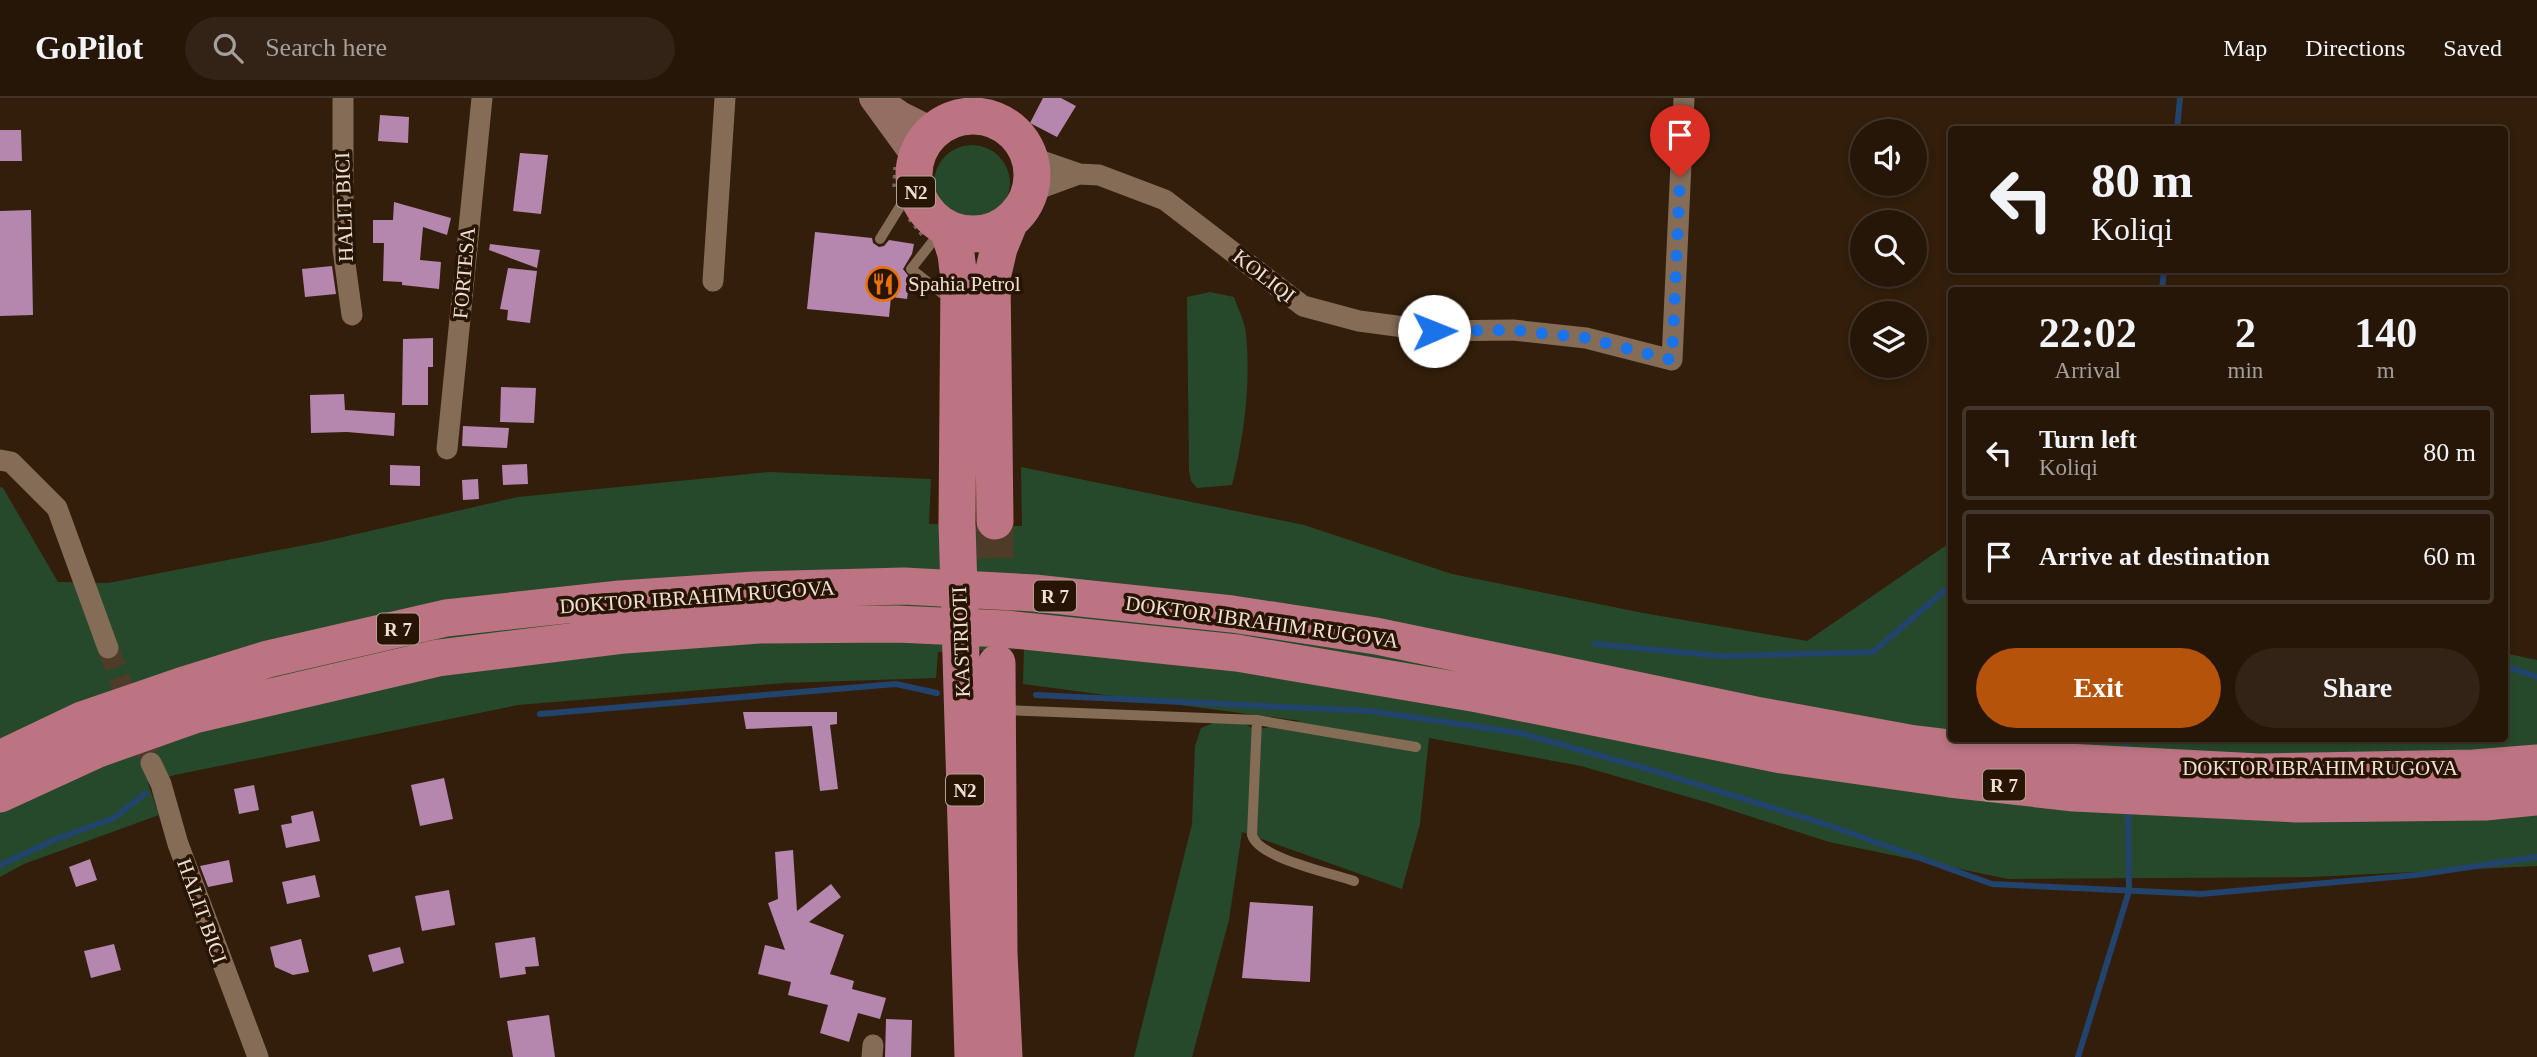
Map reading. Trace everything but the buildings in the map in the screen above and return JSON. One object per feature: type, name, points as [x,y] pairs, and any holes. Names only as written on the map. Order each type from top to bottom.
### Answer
[{"type":"highway","points":[[932,138],[962,116],[979,115],[996,120],[1016,159],[992,278],[995,521]]},
{"type":"highway","name":"N2","points":[[932,138],[924,209],[946,228],[964,233],[996,229],[1016,159]]},
{"type":"highway","name":"KASTRIOTI","points":[[946,228],[956,254],[959,308],[957,523],[973,1057]]},
{"type":"highway","name":"DOKTOR IBRAHIM RUGOVA","points":[[0,759],[90,735],[188,701],[268,659],[446,618],[620,599],[755,590],[904,586],[1034,593],[1232,614],[1376,636],[1487,657],[1761,716],[1909,743],[2066,762],[2259,772],[2474,768],[2537,763]]},
{"type":"highway","name":"DOKTOR IBRAHIM RUGOVA","points":[[188,701],[438,658],[625,635],[759,625],[897,624],[1004,628],[1237,653],[1478,694],[1782,755],[1950,779],[2074,793],[2298,804],[2484,802],[2537,797]]},
{"type":"highway","name":"KASTRIOTI","points":[[997,663],[999,953],[1004,1057]]},
{"type":"highway","name":"DOKTOR IBRAHIM RUGOVA","points":[[0,794],[90,735]]},
{"type":"street","name":"HALIT BICI","points":[[342,98],[342,250],[352,315]]},
{"type":"street","name":"FORTESA","points":[[447,449],[482,98]]},
{"type":"street","points":[[713,281],[725,98]]},
{"type":"street","points":[[875,98],[932,138]]},
{"type":"street","name":"KOLIQI","points":[[1016,159],[1079,174],[1098,175],[1165,200],[1303,306],[1359,321],[1434,331],[1513,330],[1586,338],[1672,360],[1684,98]]},
{"type":"street","points":[[1016,159],[1079,174]]},
{"type":"street","points":[[0,460],[11,462],[57,508],[108,648]]},
{"type":"street","name":"HALIT BICI","points":[[151,763],[161,784],[178,844],[239,1013],[258,1057]]},
{"type":"lane","points":[[880,239],[932,138]]},
{"type":"lane","points":[[946,228],[911,269],[959,308]]},
{"type":"lane","points":[[998,710],[1257,720],[1416,747]]},
{"type":"lane","points":[[1257,720],[1253,841],[1282,858],[1354,881]]},
{"type":"green space","points":[[972,145],[986,148],[999,156],[1007,169],[1010,183],[1007,197],[999,210],[986,218],[972,221],[958,218],[945,210],[937,197],[934,183],[937,169],[945,156],[958,148]]},
{"type":"green space","points":[[1210,292],[1234,297],[1246,334],[1247,391],[1232,485],[1197,488],[1191,481],[1189,470],[1187,297]]},
{"type":"green space","points":[[1021,467],[1304,525],[1452,574],[1643,613],[1807,641],[1948,544],[1948,742],[2508,742],[2508,654],[2537,660],[2537,866],[2310,877],[2008,879],[1829,842],[1709,803],[1581,766],[1429,738],[1420,824],[1402,889],[1242,832],[1229,920],[1192,1057],[1134,1057],[1192,824],[1195,746],[1201,728],[1228,720],[1241,722],[1254,730],[1301,721],[1023,684],[1024,649],[938,652],[936,678],[784,683],[518,705],[175,775],[148,783],[159,815],[24,864],[0,877],[0,487],[58,582],[108,583],[326,541],[518,497],[769,472],[931,479],[929,524],[1022,526]]},
{"type":"waterway","points":[[2177,126],[2180,98]]},
{"type":"waterway","points":[[2162,287],[2164,273]]},
{"type":"waterway","points":[[1595,644],[1722,656],[1873,652],[1948,588]]},
{"type":"waterway","points":[[2508,667],[2537,677]]},
{"type":"waterway","points":[[540,714],[896,684],[937,693]]},
{"type":"waterway","points":[[1036,695],[1370,711],[1520,733],[1648,769],[1828,825],[1992,884],[2201,894],[2416,875],[2537,857]]},
{"type":"waterway","points":[[0,865],[56,839],[114,818],[146,793]]},
{"type":"waterway","points":[[2078,1057],[2129,891],[2128,808]]},
{"type":"tunnel","points":[[995,521],[996,624]]},
{"type":"tunnel","points":[[108,648],[151,763]]},
{"type":"place","name":"Spahia Petrol","points":[[883,284]]},
{"type":"route","points":[[1434,331],[1513,330],[1586,338],[1672,360],[1680,177]]}]
